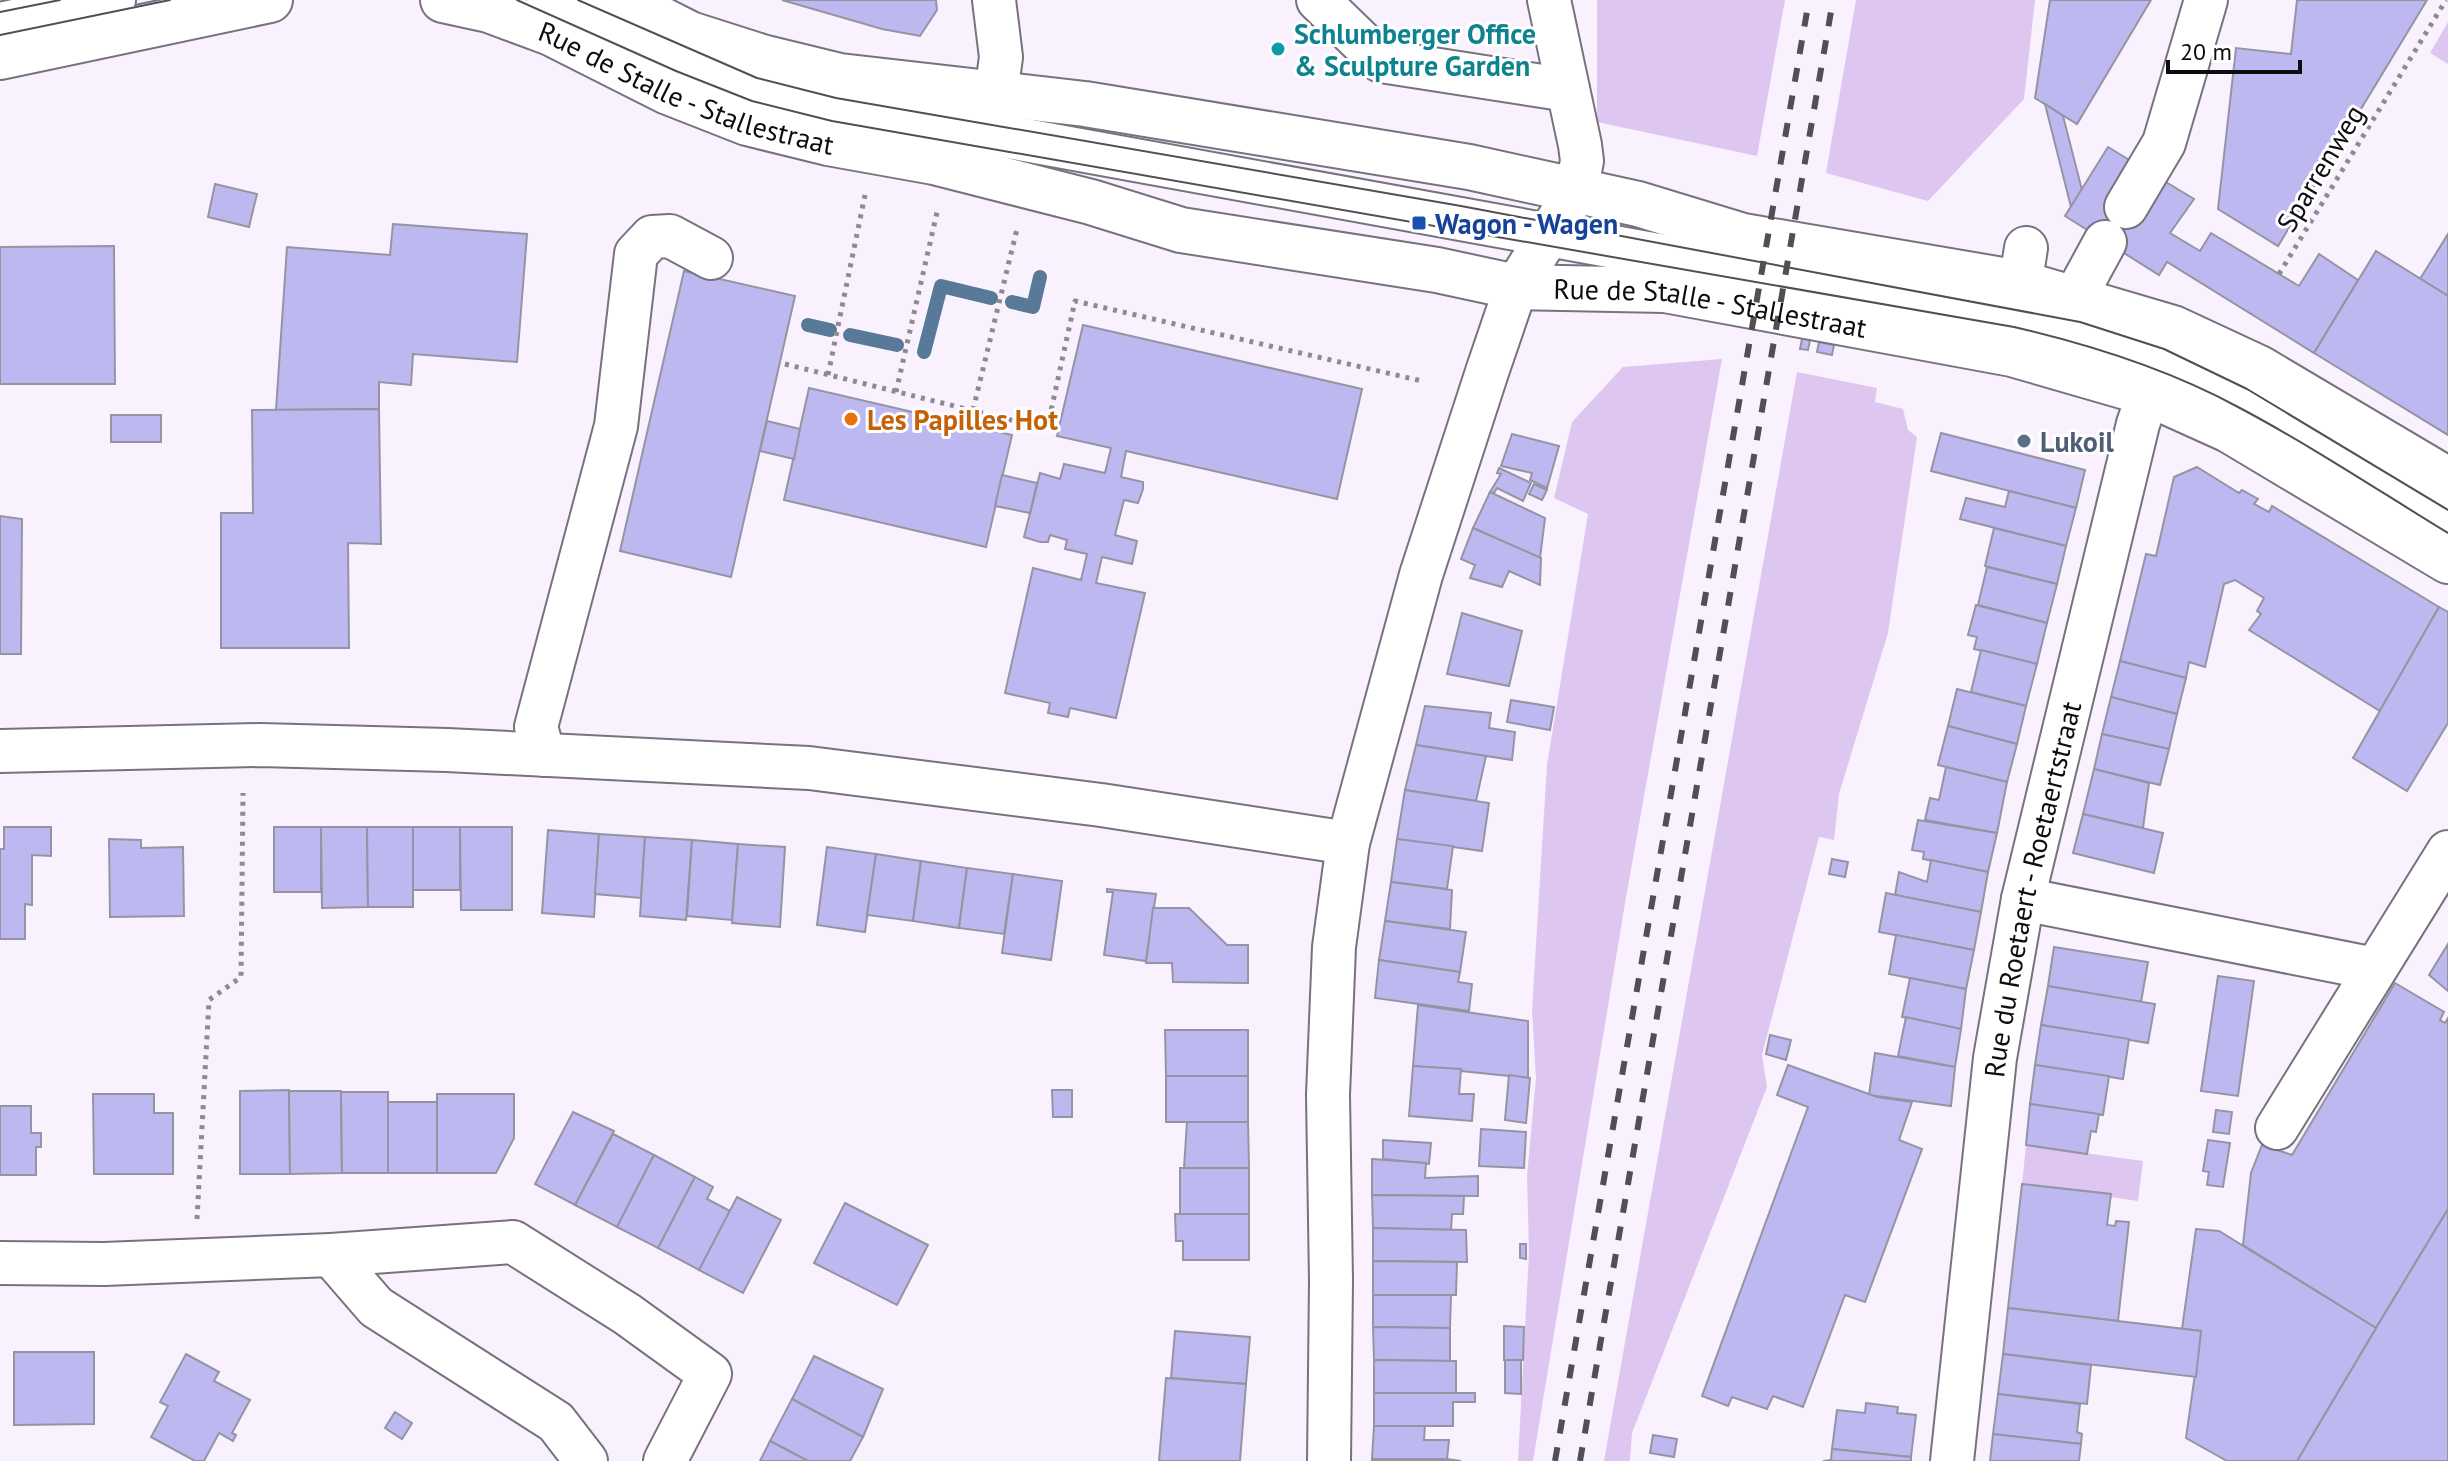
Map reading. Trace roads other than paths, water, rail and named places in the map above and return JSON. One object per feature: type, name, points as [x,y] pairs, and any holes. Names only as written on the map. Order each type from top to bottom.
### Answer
[{"type":"main road","points":[[0,57],[270,0]]},
{"type":"main road","name":"Rue de Stalle - Stallestraat","points":[[443,0],[489,10],[551,33],[668,92],[747,123],[828,143],[934,162],[1091,202],[1181,230],[1437,270],[1516,287],[2018,301],[2074,299],[2160,360],[2229,430],[2448,561]]},
{"type":"main road","name":"Rue de Stalle - Stallestraat","points":[[623,0],[690,34],[762,57],[840,76],[1085,104],[1453,165],[1667,211],[1743,236],[2018,301],[2160,360],[2273,376],[2448,480]]},
{"type":"street","points":[[0,24],[114,0]]},
{"type":"street","name":"Rue de Stalle - Stallestraat","points":[[548,0],[755,90],[834,110],[970,130],[1548,235],[2018,301]]},
{"type":"street","points":[[934,162],[994,109],[1001,57],[994,0]]},
{"type":"street","points":[[1318,0],[1381,61],[1568,90]]},
{"type":"street","points":[[1329,1461],[1332,1312],[1328,1095],[1334,947],[1348,843],[1421,575],[1516,287],[1576,191],[1582,161],[1549,0]]},
{"type":"street","points":[[2126,207],[2164,143],[2206,0]]},
{"type":"street","points":[[544,755],[536,727],[616,426],[636,254],[652,237],[670,236],[711,258]]},
{"type":"street","points":[[2074,299],[2105,242]]},
{"type":"street","name":"Rue de Stalle - Stallestraat","points":[[2160,360],[2243,398],[2448,521]]},
{"type":"street","name":"Rue du Roetaert - Roetaertstraat","points":[[1952,1461],[1995,1058],[2023,899],[2160,360]]},
{"type":"street","points":[[0,751],[260,745],[809,768],[1101,805],[1348,843]]},
{"type":"street","points":[[2277,1128],[2448,852]]},
{"type":"street","points":[[2023,899],[2375,969]]},
{"type":"street","points":[[0,1263],[331,1255],[513,1242],[627,1314],[710,1374],[665,1461]]},
{"type":"street","points":[[331,1255],[376,1307],[556,1422],[586,1461]]},
{"type":"waterway","points":[[1012,302],[1033,307],[1040,277]]},
{"type":"waterway","points":[[924,352],[941,286],[991,298]]},
{"type":"waterway","points":[[808,325],[830,330]]},
{"type":"waterway","points":[[850,335],[897,345]]},
{"type":"tram line","points":[[0,12],[60,0]]},
{"type":"tram line","points":[[0,35],[170,0]]},
{"type":"tram line","points":[[517,0],[676,71],[752,101],[832,121],[2014,327],[2072,342],[2157,370],[2211,393],[2291,437],[2448,533]]},
{"type":"tram line","points":[[578,0],[757,78],[836,98],[1461,206],[2080,322],[2164,349],[2247,389],[2448,510]]},
{"type":"railway","points":[[1555,1461],[1809,0]]},
{"type":"railway","points":[[1580,1461],[1833,0]]},
{"type":"place","name":"Schlumberger Office & Sculpture Garden","points":[[1278,49]]},
{"type":"place","name":"Wagon - Wagen","points":[[1419,223]]},
{"type":"place","name":"Les Papilles Hot","points":[[851,419]]},
{"type":"place","name":"Lukoil","points":[[2024,441]]}]
